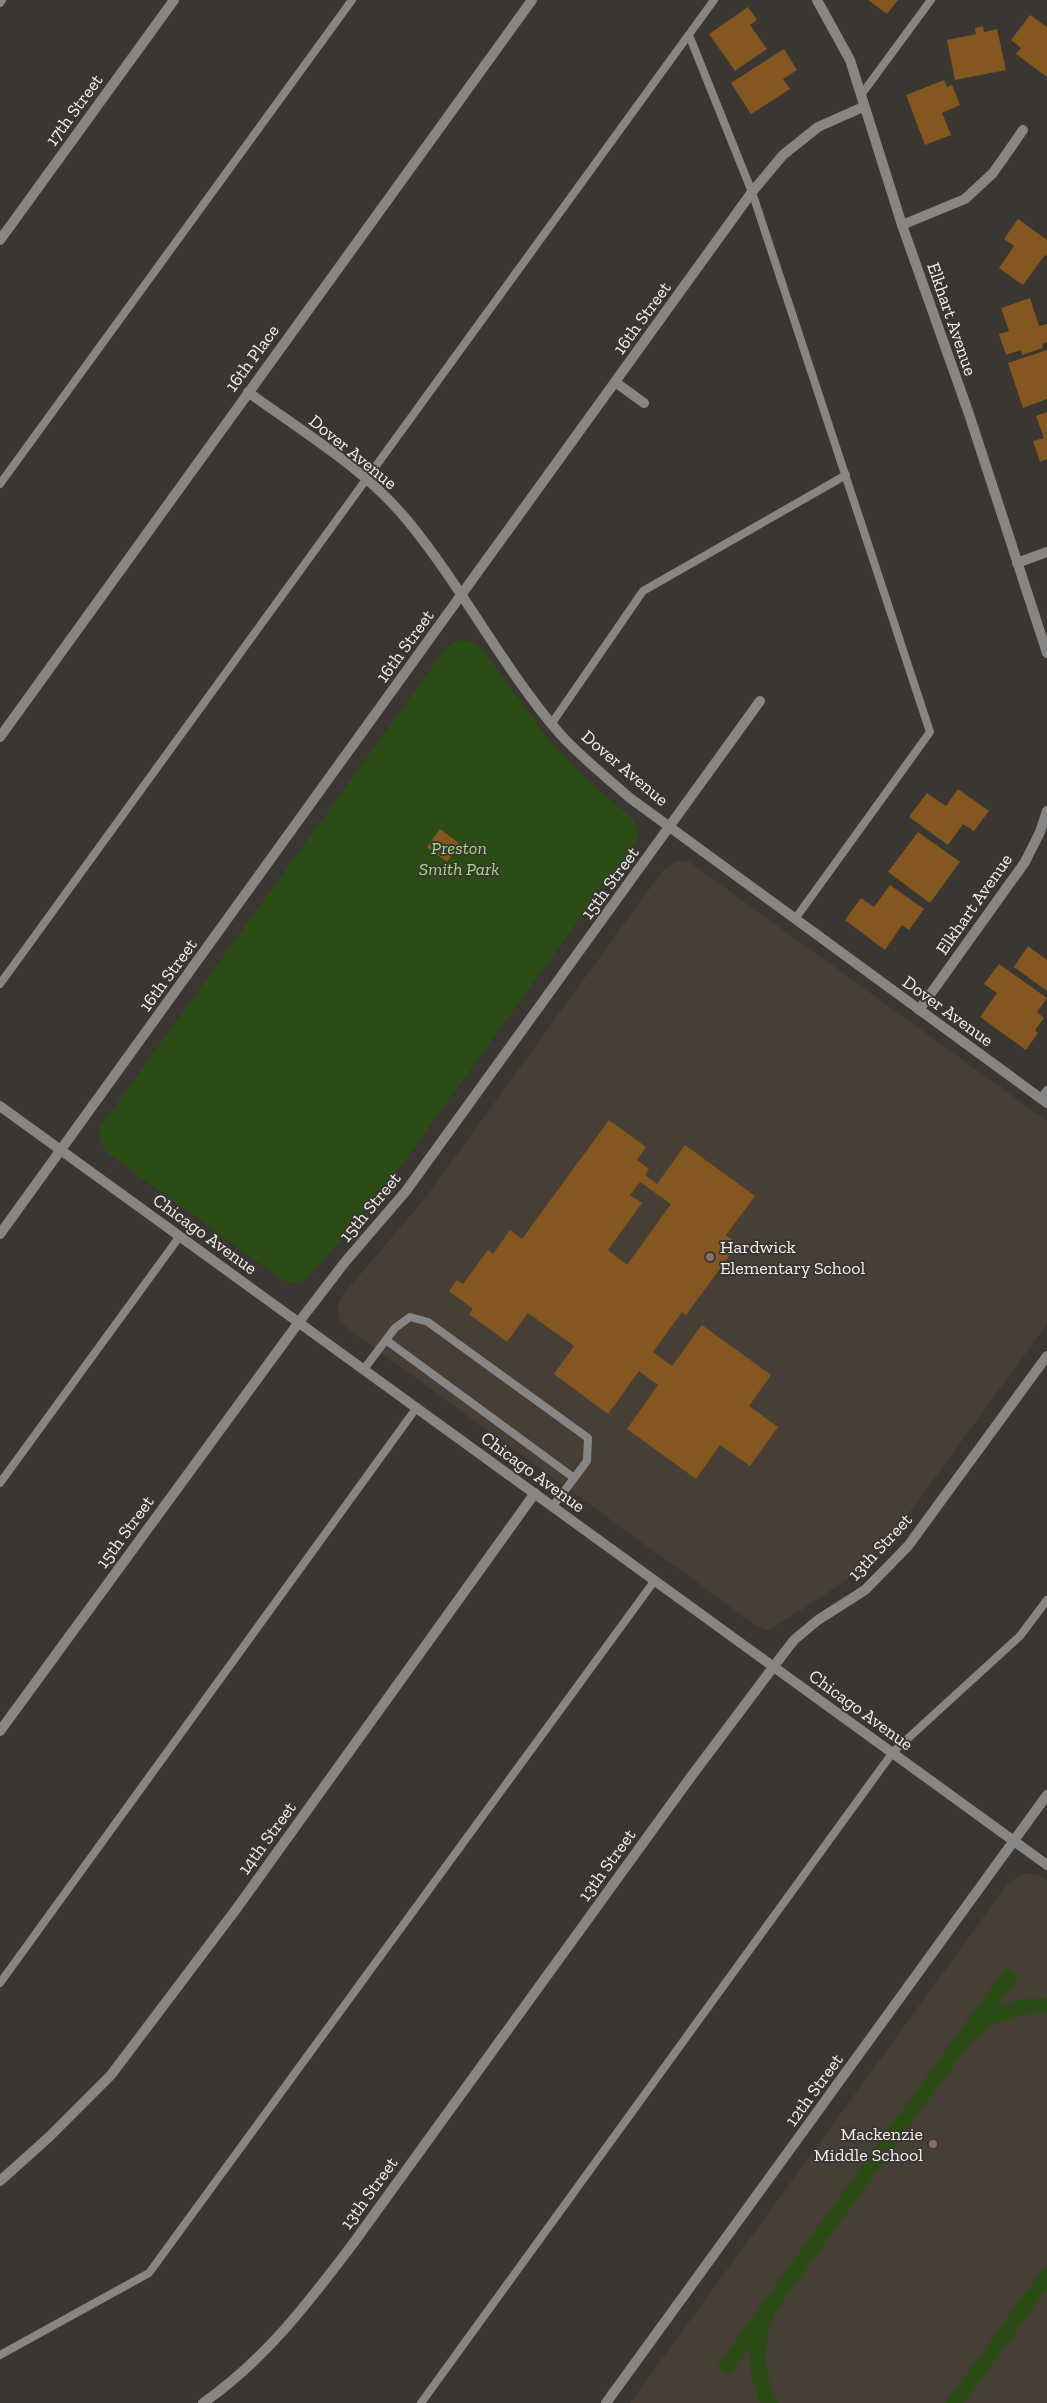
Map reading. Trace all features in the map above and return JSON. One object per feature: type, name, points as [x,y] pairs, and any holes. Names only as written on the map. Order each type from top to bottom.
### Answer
[{"type":"street","name":"17th Street","points":[[0,240],[174,0]]},
{"type":"street","name":"16th Place","points":[[0,737],[532,0]]},
{"type":"street","name":"Elkhart Avenue","points":[[817,0],[850,60],[863,108],[969,414],[1047,653]]},
{"type":"street","name":"16th Street","points":[[0,1234],[752,192],[783,155],[818,127],[863,108]]},
{"type":"street","points":[[902,225],[965,199],[992,173],[1023,130]]},
{"type":"street","points":[[616,382],[644,402]]},
{"type":"street","name":"Dover Avenue","points":[[248,392],[367,481],[407,520],[552,723],[593,767],[630,798],[919,1010],[1045,1097]]},
{"type":"street","points":[[1017,563],[1047,552]]},
{"type":"street","name":"15th Street","points":[[0,1732],[299,1322],[345,1262],[406,1191],[671,827],[760,701]]},
{"type":"street","name":"Elkhart Avenue","points":[[919,1010],[1044,833],[1047,811]]},
{"type":"street","name":"Chicago Avenue","points":[[0,1106],[1047,1865]]},
{"type":"street","name":"13th Street","points":[[203,2403],[261,2355],[305,2306],[352,2245],[678,1794],[794,1640],[818,1620],[865,1590],[908,1546],[1047,1356]]},
{"type":"street","name":"14th Street","points":[[0,2181],[49,2137],[111,2076],[243,1900],[535,1493]]},
{"type":"street","name":"12th Street","points":[[606,2403],[1047,1795]]},
{"type":"lane","points":[[0,484],[352,0]]},
{"type":"lane","points":[[0,984],[367,481],[714,0]]},
{"type":"lane","points":[[861,95],[931,0]]},
{"type":"lane","points":[[689,35],[752,192],[930,732],[795,919]]},
{"type":"lane","points":[[552,723],[644,591],[846,476]]},
{"type":"lane","points":[[0,1483],[180,1236]]},
{"type":"lane","points":[[364,1369],[395,1328],[410,1317],[428,1322],[580,1432],[588,1438],[587,1461],[553,1506]]},
{"type":"lane","points":[[386,1340],[574,1478]]},
{"type":"lane","points":[[0,1983],[417,1407]]},
{"type":"lane","points":[[0,2355],[149,2273],[655,1580]]},
{"type":"lane","points":[[420,2403],[893,1752],[1020,1636],[1047,1600]]},
{"type":"shaded area","name":"Hardwick Elementary School","points":[[677,861],[689,862],[695,866],[1047,1121],[1047,1324],[891,1538],[863,1567],[841,1584],[768,1631],[757,1626],[347,1328],[340,1321],[338,1314],[338,1306],[342,1296],[426,1197],[658,877],[666,868]]},
{"type":"shaded area","name":"Mackenzie Middle School","points":[[1027,1873],[1038,1875],[1047,1881],[1047,2403],[630,2403],[1007,1885],[1018,1876]]},
{"type":"green space","name":"Preston Smith Park","points":[[463,640],[473,643],[482,649],[549,740],[584,777],[633,819],[638,831],[637,839],[385,1188],[306,1280],[292,1283],[284,1281],[106,1152],[99,1139],[100,1127],[446,648],[453,643]]},
{"type":"green space","points":[[1006,1967],[1019,1976],[997,2006],[1024,1999],[1047,1998],[1047,2013],[1013,2017],[1003,2021],[984,2032],[967,2047],[776,2311],[768,2334],[766,2357],[769,2380],[778,2403],[760,2403],[751,2376],[750,2347],[728,2376],[716,2367]]},
{"type":"green space","points":[[1047,2263],[1047,2289],[964,2403],[945,2403]]},
{"type":"building","points":[[868,0],[898,0],[887,14]]},
{"type":"building","points":[[748,7],[757,20],[750,25],[767,49],[735,71],[709,34]]},
{"type":"building","points":[[1030,15],[1047,27],[1047,77],[1016,54],[1021,48],[1011,40]]},
{"type":"building","points":[[983,26],[984,32],[997,29],[1006,70],[955,80],[947,40],[976,34],[975,28]]},
{"type":"building","points":[[784,49],[797,70],[783,79],[790,89],[751,114],[731,83]]},
{"type":"building","points":[[944,80],[947,87],[952,85],[960,105],[942,113],[951,135],[925,145],[906,95]]},
{"type":"building","points":[[1018,219],[1047,240],[1047,256],[1045,255],[1023,285],[999,268],[1014,246],[1004,239]]},
{"type":"building","points":[[1030,298],[1039,326],[1047,324],[1047,342],[1042,344],[1043,348],[1022,355],[1021,350],[1006,355],[999,334],[1009,331],[1001,308]]},
{"type":"building","points":[[1047,350],[1047,399],[1023,408],[1008,363]]},
{"type":"building","points":[[1047,412],[1047,459],[1040,462],[1033,441],[1044,438],[1036,416]]},
{"type":"building","points":[[958,789],[989,811],[974,831],[963,824],[948,845],[909,817],[927,793],[946,806]]},
{"type":"building","points":[[440,829],[460,844],[447,862],[427,847]]},
{"type":"building","points":[[918,832],[960,862],[930,903],[888,872]]},
{"type":"building","points":[[890,885],[924,909],[909,930],[902,925],[885,950],[845,920],[861,898],[874,907]]},
{"type":"building","points":[[1028,946],[1047,960],[1047,991],[1014,967]]},
{"type":"building","points":[[999,964],[1047,998],[1037,1012],[1044,1018],[1035,1030],[1038,1033],[1026,1050],[980,1017],[997,993],[984,984]]},
{"type":"building","points":[[609,1120],[646,1147],[637,1160],[649,1169],[645,1175],[657,1184],[685,1145],[755,1196],[726,1235],[738,1244],[686,1315],[682,1312],[653,1352],[672,1366],[702,1325],[771,1375],[749,1406],[778,1427],[750,1466],[720,1445],[696,1479],[627,1429],[658,1385],[639,1371],[608,1414],[554,1374],[574,1346],[528,1313],[507,1342],[469,1314],[473,1309],[449,1291],[457,1280],[463,1284],[488,1250],[493,1254],[510,1230],[522,1239]],"holes":[[[640,1182],[671,1204],[627,1265],[608,1250],[642,1203],[630,1195]]]},
{"type":"place","name":"Hardwick Elementary School","points":[[710,1257]]},
{"type":"place","name":"Mackenzie Middle School","points":[[933,2144]]}]
